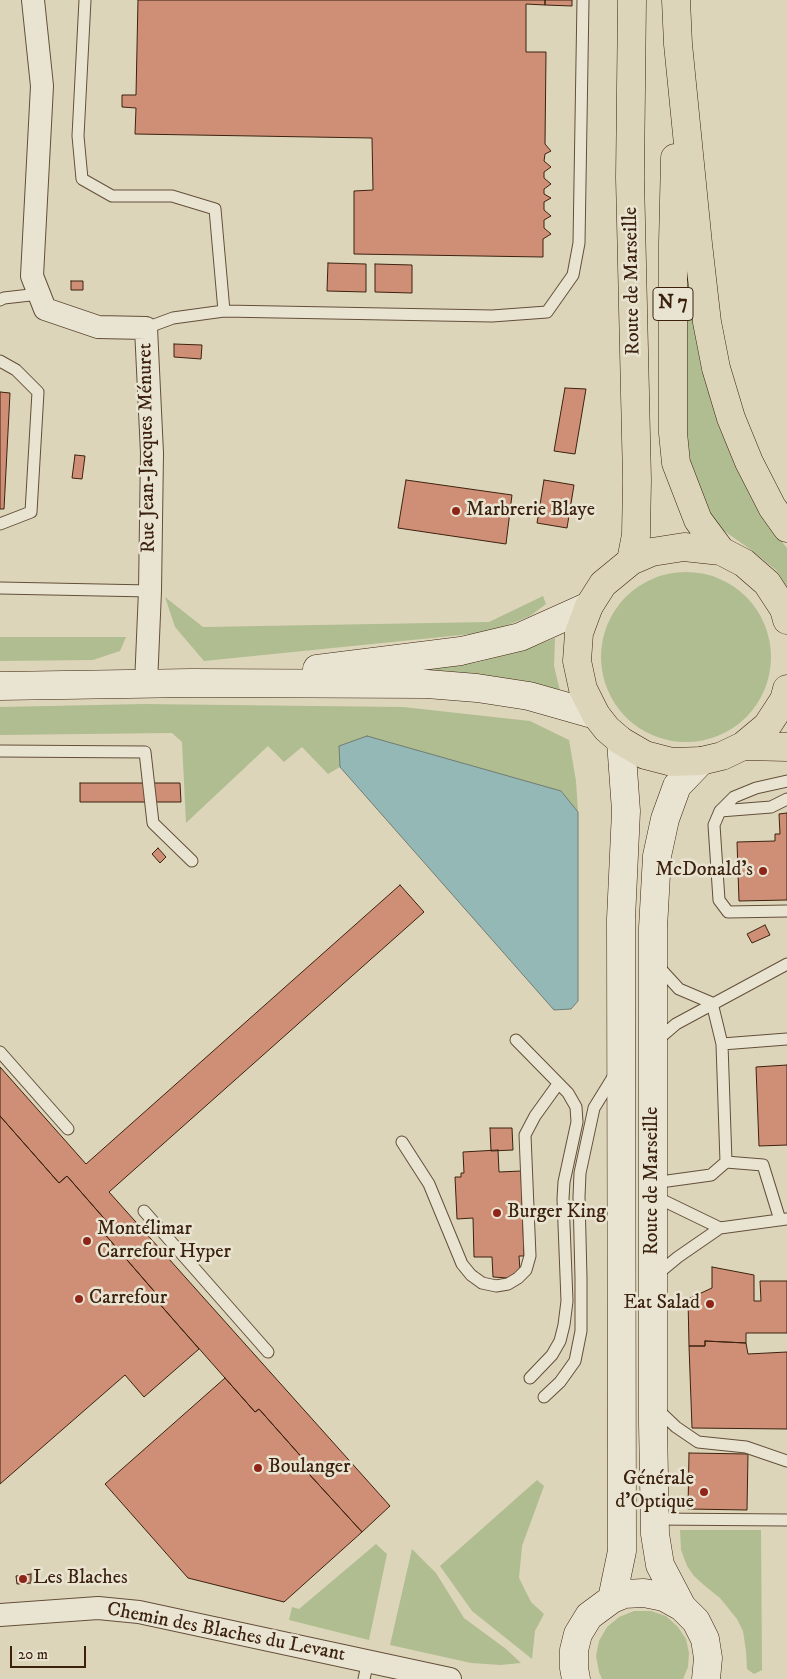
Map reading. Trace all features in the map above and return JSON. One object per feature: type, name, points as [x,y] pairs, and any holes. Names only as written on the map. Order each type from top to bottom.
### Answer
[{"type":"main road","name":"Route de Marseille","points":[[631,561],[636,536],[637,480],[630,178],[632,0]]},
{"type":"main road","name":"N 7","points":[[676,0],[678,44],[707,322],[716,368],[731,418],[749,462],[772,507],[787,528]]},
{"type":"main road","name":"N 7","points":[[678,44],[673,243],[673,433],[676,463],[698,520],[721,551]]},
{"type":"main road","points":[[787,620],[784,609],[767,583],[744,563],[721,551],[684,546],[652,552],[631,561],[603,584],[589,606],[579,633],[577,661],[583,689],[596,715],[607,729],[621,741],[645,755],[672,762],[700,762],[722,756],[743,746],[767,726],[784,700],[787,689]]},
{"type":"main road","points":[[191,683],[461,651],[520,637],[589,606]]},
{"type":"main road","points":[[0,686],[191,683],[427,684],[477,688],[529,696],[596,715]]},
{"type":"main road","name":"Route de Marseille","points":[[612,1599],[622,1551],[621,919],[626,812],[621,741]]},
{"type":"main road","points":[[743,746],[787,747]]},
{"type":"main road","name":"Route de Marseille","points":[[682,1607],[660,1565],[654,1519],[652,960],[657,856],[665,819],[677,786],[700,762]]},
{"type":"main road","points":[[576,1679],[574,1650],[578,1634],[589,1616],[612,1599],[624,1594],[644,1592],[664,1597],[682,1607],[696,1621],[705,1639],[708,1658],[706,1679]]},
{"type":"street","name":"Rue Jean-Jacques Ménuret","points":[[33,0],[42,86],[32,276],[45,309],[98,327],[146,328],[152,452],[150,591],[146,684]]},
{"type":"street","name":"Chemin des Blaches du Levant","points":[[0,1615],[98,1608],[139,1612],[366,1670],[450,1679]]},
{"type":"lane","points":[[85,0],[78,136],[82,179],[112,196],[172,196],[215,209],[224,311]]},
{"type":"lane","points":[[146,328],[173,318],[224,311],[482,316],[547,312],[573,275],[579,243],[583,0]]},
{"type":"lane","points":[[0,300],[40,294]]},
{"type":"lane","points":[[0,361],[16,370],[38,392],[31,512],[0,524]]},
{"type":"lane","points":[[0,588],[150,591]]},
{"type":"lane","points":[[0,750],[145,752],[153,823],[192,861]]},
{"type":"lane","points":[[787,781],[756,788],[734,796],[720,811],[714,825],[719,900],[728,912],[787,911]]},
{"type":"lane","points":[[720,811],[771,807],[787,799]]},
{"type":"lane","points":[[652,960],[678,989],[712,1003]]},
{"type":"lane","points":[[653,1044],[676,1024],[787,964]]},
{"type":"lane","points":[[712,1003],[722,1044],[726,1162]]},
{"type":"lane","points":[[722,1044],[787,1038]]},
{"type":"lane","points":[[516,1040],[568,1093],[576,1107],[577,1122],[564,1182],[565,1317],[560,1340],[552,1355],[530,1378]]},
{"type":"lane","points":[[0,1052],[68,1129]]},
{"type":"lane","points":[[544,1397],[560,1382],[575,1361],[580,1331],[580,1173],[594,1108],[621,1064]]},
{"type":"lane","points":[[402,1142],[429,1184],[462,1264],[471,1275],[482,1283],[496,1286],[508,1284],[526,1270],[530,1256],[526,1135],[535,1116],[558,1084]]},
{"type":"lane","points":[[653,1189],[711,1175],[726,1162],[762,1165],[783,1219],[720,1228],[678,1257],[653,1278]]},
{"type":"lane","points":[[653,1189],[720,1228]]},
{"type":"lane","points":[[144,1211],[268,1352]]},
{"type":"lane","points":[[653,1405],[676,1427],[698,1442],[746,1447],[787,1461]]},
{"type":"lane","points":[[654,1519],[787,1520]]},
{"type":"green space","points":[[683,217],[772,529],[787,548],[787,587],[776,570],[717,526],[695,495],[686,452]]},
{"type":"green space","points":[[694,572],[719,578],[740,591],[752,603],[768,632],[771,657],[770,674],[765,690],[752,711],[740,723],[711,739],[678,742],[653,736],[632,723],[620,711],[604,682],[601,649],[607,624],[620,603],[632,591],[661,575]]},
{"type":"green space","points":[[543,596],[546,604],[530,616],[491,632],[204,661],[175,627],[165,597],[203,627],[489,622]]},
{"type":"green space","points":[[0,637],[126,637],[120,651],[93,660],[0,661]]},
{"type":"green space","points":[[555,638],[554,666],[560,691],[525,681],[474,675],[400,671],[474,663],[522,651]]},
{"type":"green space","points":[[143,704],[403,707],[530,721],[569,740],[576,781],[578,812],[561,791],[339,746],[340,767],[328,774],[302,747],[284,762],[268,746],[186,823],[182,742],[172,733],[0,735],[0,707]]},
{"type":"green space","points":[[537,1480],[544,1486],[522,1546],[519,1578],[531,1602],[544,1614],[535,1631],[532,1659],[472,1611],[440,1566]]},
{"type":"green space","points":[[680,1530],[761,1530],[762,1670],[754,1674],[747,1669],[743,1631],[737,1619],[720,1598],[694,1576],[687,1566],[681,1550]]},
{"type":"green space","points":[[376,1544],[387,1554],[369,1640],[289,1620],[292,1607],[299,1609]]},
{"type":"green space","points":[[412,1549],[436,1573],[464,1618],[506,1649],[521,1663],[500,1665],[471,1663],[390,1645]]},
{"type":"green space","points":[[634,1611],[651,1611],[666,1616],[678,1627],[686,1639],[689,1653],[688,1667],[683,1679],[602,1679],[596,1656],[599,1641],[607,1627],[619,1617]]},
{"type":"water","points":[[367,736],[561,791],[578,812],[578,1001],[571,1009],[554,1010],[340,767],[339,746]]},
{"type":"building","points":[[138,0],[545,0],[545,5],[526,4],[526,52],[546,52],[545,144],[551,151],[545,154],[544,161],[551,167],[544,172],[544,178],[551,184],[544,189],[544,194],[551,198],[544,202],[544,210],[551,216],[544,220],[544,228],[551,234],[543,239],[543,257],[354,254],[354,191],[373,190],[372,138],[135,134],[136,108],[122,107],[122,95],[136,95]]},
{"type":"building","points":[[545,0],[572,0],[572,6],[545,5]]},
{"type":"building","points":[[328,263],[366,264],[366,292],[327,291]]},
{"type":"building","points":[[375,264],[412,265],[412,293],[375,292]]},
{"type":"building","points":[[71,281],[83,281],[83,290],[71,290]]},
{"type":"building","points":[[174,344],[202,345],[201,359],[174,357]]},
{"type":"building","points":[[565,388],[586,389],[575,454],[554,451]]},
{"type":"building","points":[[0,392],[10,393],[4,509],[0,509]]},
{"type":"building","points":[[75,455],[85,456],[82,479],[72,478]]},
{"type":"building","name":"Marbrerie Blaye","points":[[406,480],[512,495],[506,544],[398,528]]},
{"type":"building","points":[[544,480],[574,485],[567,528],[537,523]]},
{"type":"building","points":[[80,783],[180,783],[181,802],[80,802]]},
{"type":"building","name":"McDonald's","points":[[787,813],[787,900],[739,901],[737,842],[775,841],[775,834],[780,834],[779,814]]},
{"type":"building","points":[[158,848],[166,857],[160,863],[152,854]]},
{"type":"building","points":[[400,885],[424,912],[109,1192],[390,1506],[362,1532],[309,1474],[313,1470],[259,1409],[255,1412],[157,1301],[160,1298],[102,1231],[109,1224],[67,1176],[59,1183],[0,1116],[0,1067],[86,1164]]},
{"type":"building","points":[[765,925],[770,935],[752,943],[747,934]]},
{"type":"building","points":[[787,1065],[787,1145],[759,1146],[756,1067]]},
{"type":"building","name":"Carrefour","points":[[0,1116],[59,1183],[67,1176],[109,1224],[102,1231],[160,1298],[157,1301],[199,1349],[144,1397],[125,1375],[0,1484]]},
{"type":"building","points":[[490,1128],[512,1128],[513,1150],[491,1151]]},
{"type":"building","points":[[498,1150],[499,1172],[521,1171],[524,1256],[519,1256],[520,1270],[508,1278],[493,1277],[492,1257],[474,1257],[473,1218],[457,1219],[455,1177],[461,1177],[461,1173],[464,1173],[463,1152]]},
{"type":"building","points":[[712,1267],[754,1275],[754,1301],[761,1301],[760,1281],[787,1281],[787,1333],[746,1333],[746,1343],[705,1341],[705,1346],[689,1346],[688,1299],[712,1288]]},
{"type":"building","points":[[705,1341],[746,1343],[748,1354],[787,1352],[787,1429],[692,1428],[689,1346],[705,1346]]},
{"type":"building","points":[[225,1378],[255,1412],[259,1409],[313,1470],[309,1474],[362,1532],[284,1602],[188,1578],[105,1484]]},
{"type":"building","points":[[689,1453],[748,1454],[747,1510],[688,1509]]},
{"type":"building","name":"Les Blaches","points":[[31,1574],[31,1583],[17,1584],[16,1576]]},
{"type":"place","name":"Marbrerie Blaye","points":[[456,511]]},
{"type":"place","name":"McDonald's","points":[[763,871]]},
{"type":"place","name":"Burger King","points":[[497,1213]]},
{"type":"place","name":"Montélimar Carrefour Hyper","points":[[87,1241]]},
{"type":"place","name":"Carrefour","points":[[79,1299]]},
{"type":"place","name":"Eat Salad","points":[[710,1304]]},
{"type":"place","name":"Boulanger","points":[[258,1468]]},
{"type":"place","name":"Générale d'Optique","points":[[704,1492]]},
{"type":"place","name":"Les Blaches","points":[[23,1579]]}]
